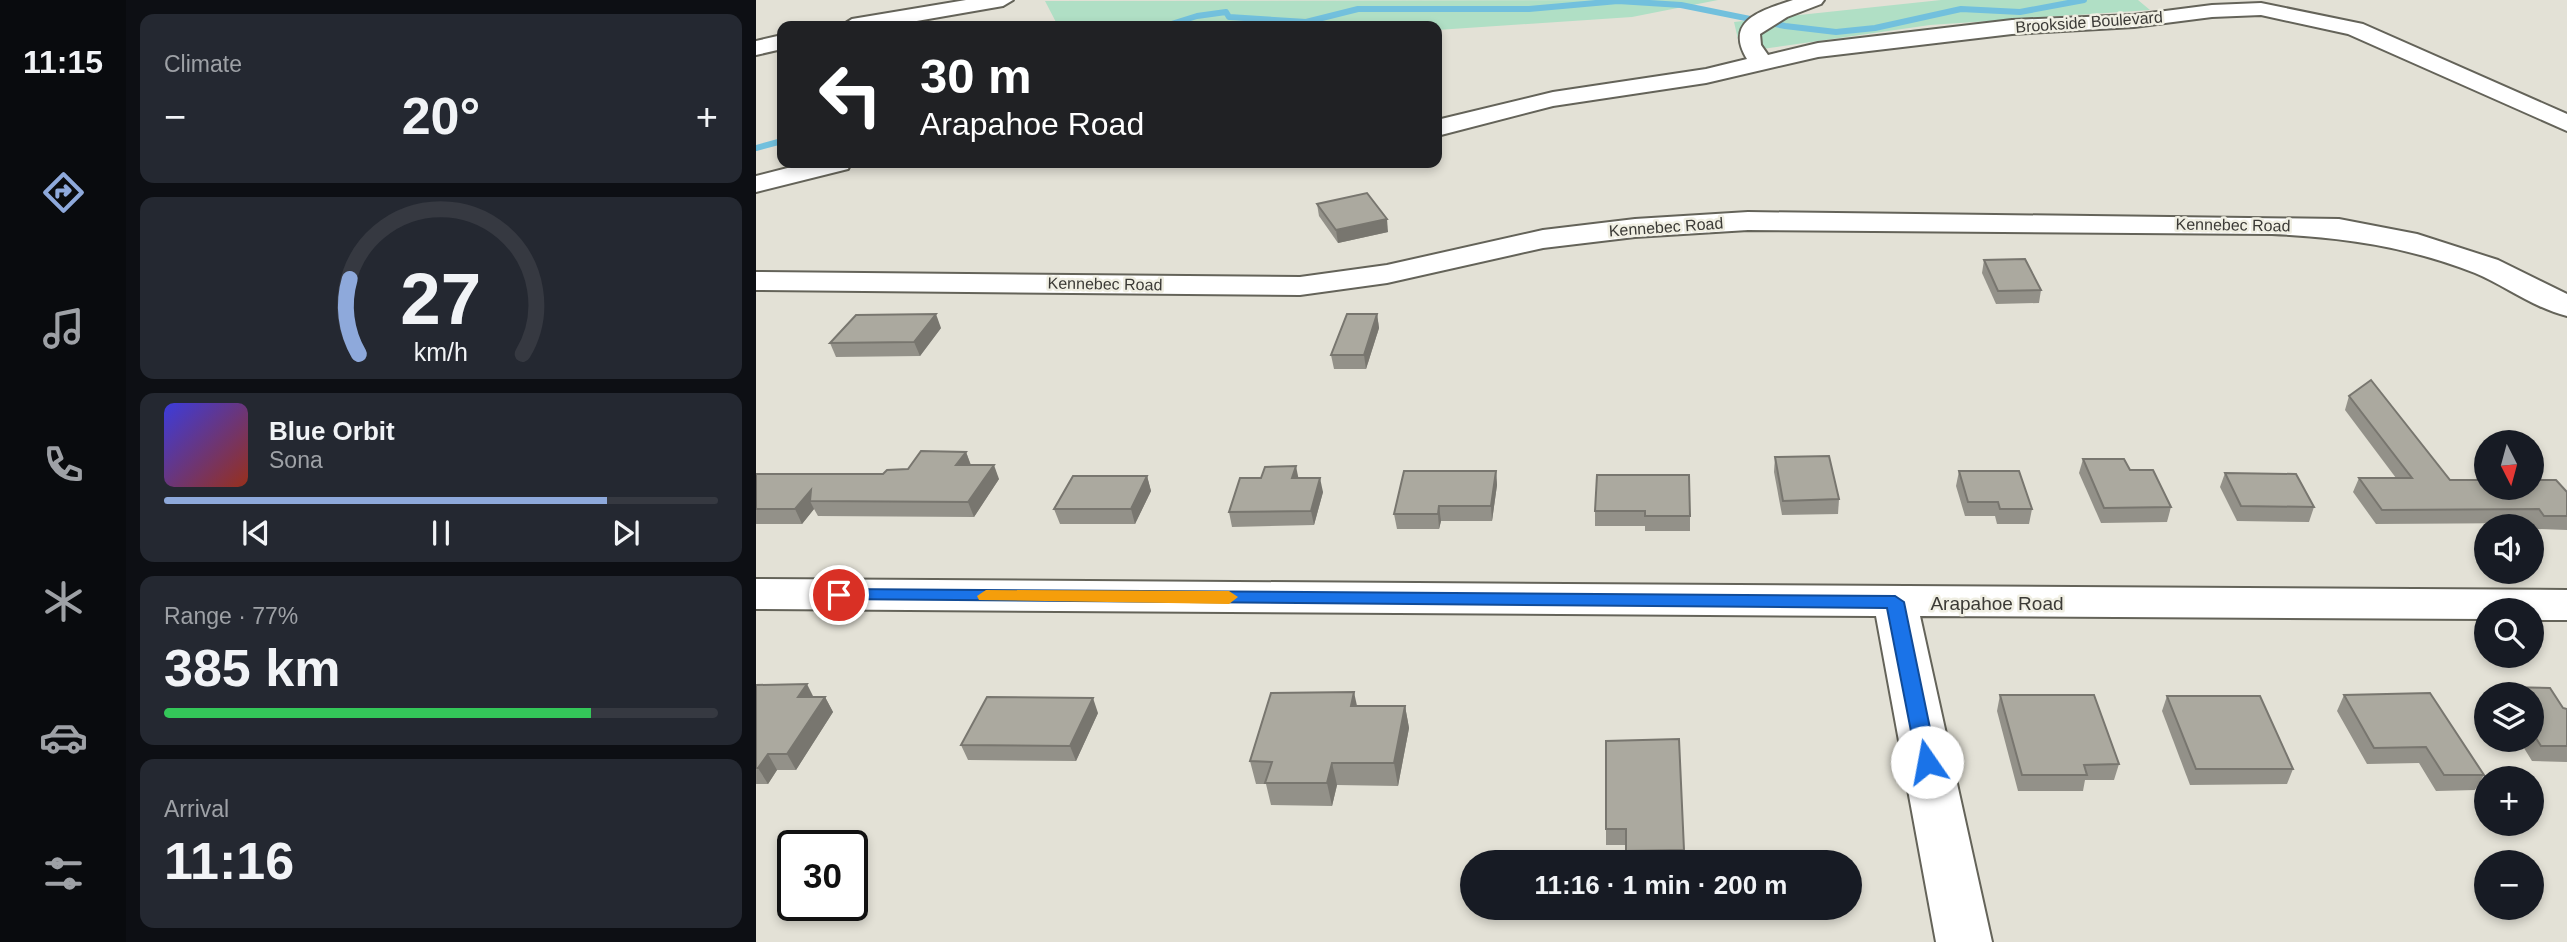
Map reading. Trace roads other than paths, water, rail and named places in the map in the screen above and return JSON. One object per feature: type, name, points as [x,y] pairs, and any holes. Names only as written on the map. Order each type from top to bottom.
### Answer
[{"type":"street","points":[[858,21],[924,0]]},
{"type":"street","points":[[881,21],[1003,0]]},
{"type":"street","points":[[1760,61],[1751,45],[1749,32],[1761,22],[1814,0]]},
{"type":"street","points":[[2261,9],[2292,0]]},
{"type":"street","name":"Brookside Boulevard","points":[[1442,127],[1553,99],[1706,76],[1760,61],[1818,50],[2012,27],[2134,22],[2212,11],[2261,9],[2355,29],[2567,122]]},
{"type":"street","points":[[756,48],[777,43]]},
{"type":"street","points":[[756,184],[818,168]]},
{"type":"street","name":"Kennebec Road","points":[[756,281],[1300,286],[1387,274],[1543,239],[1635,228],[1748,221],[2150,223],[2339,228],[2406,240],[2487,267],[2567,306]]},
{"type":"street","name":"Arapahoe Road","points":[[756,594],[2567,605]]},
{"type":"street","points":[[1895,602],[1964,942]]},
{"type":"waterway","points":[[1310,21],[1358,9],[1529,9],[1618,1],[1681,5],[1785,26],[1836,32],[1875,28],[1961,9],[2020,12],[2084,0]]},
{"type":"waterway","points":[[1181,21],[1226,12],[1229,17],[1291,21]]},
{"type":"waterway","points":[[756,148],[777,142]]}]
